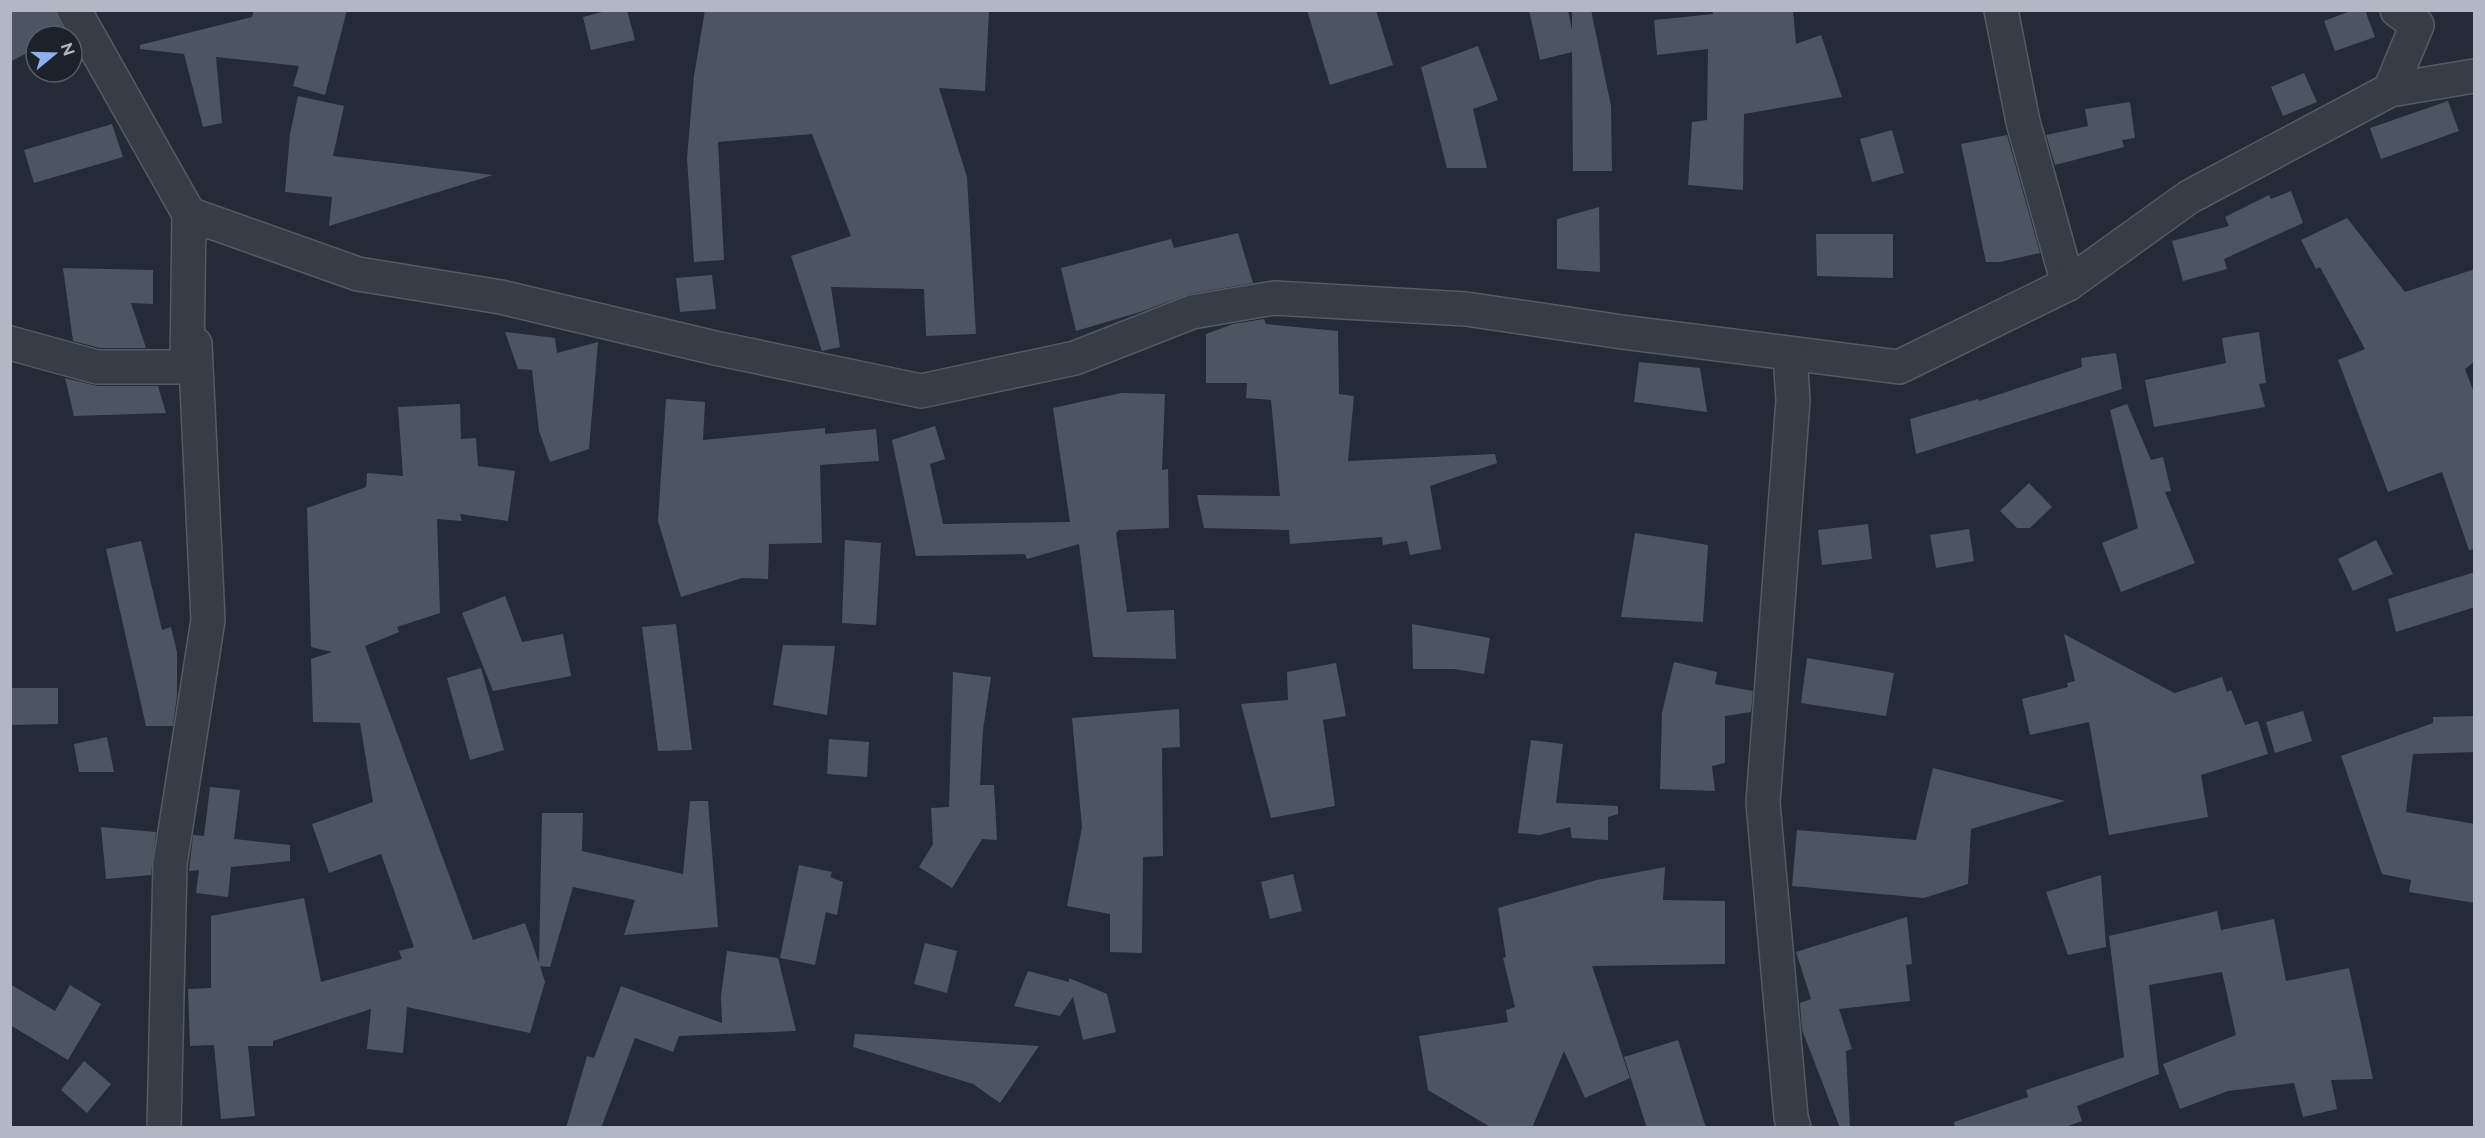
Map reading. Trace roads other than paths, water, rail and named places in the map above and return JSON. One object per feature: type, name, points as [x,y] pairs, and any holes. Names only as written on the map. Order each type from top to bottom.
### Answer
[{"type":"street","points":[[74,10],[189,214],[208,620],[170,864],[164,1128]]},
{"type":"street","points":[[2001,10],[2023,122],[2068,284]]},
{"type":"street","points":[[2390,90],[2417,25],[2397,10]]},
{"type":"street","points":[[189,214],[358,274],[501,297],[715,348],[921,392],[1075,358],[1192,312],[1274,298],[1466,309],[1790,355],[1899,367],[2068,284],[2188,197],[2390,90],[2475,76]]},
{"type":"street","points":[[10,343],[97,367],[187,367],[189,214]]},
{"type":"street","points":[[1790,355],[1793,400],[1763,803],[1791,1117],[1794,1128]]}]
